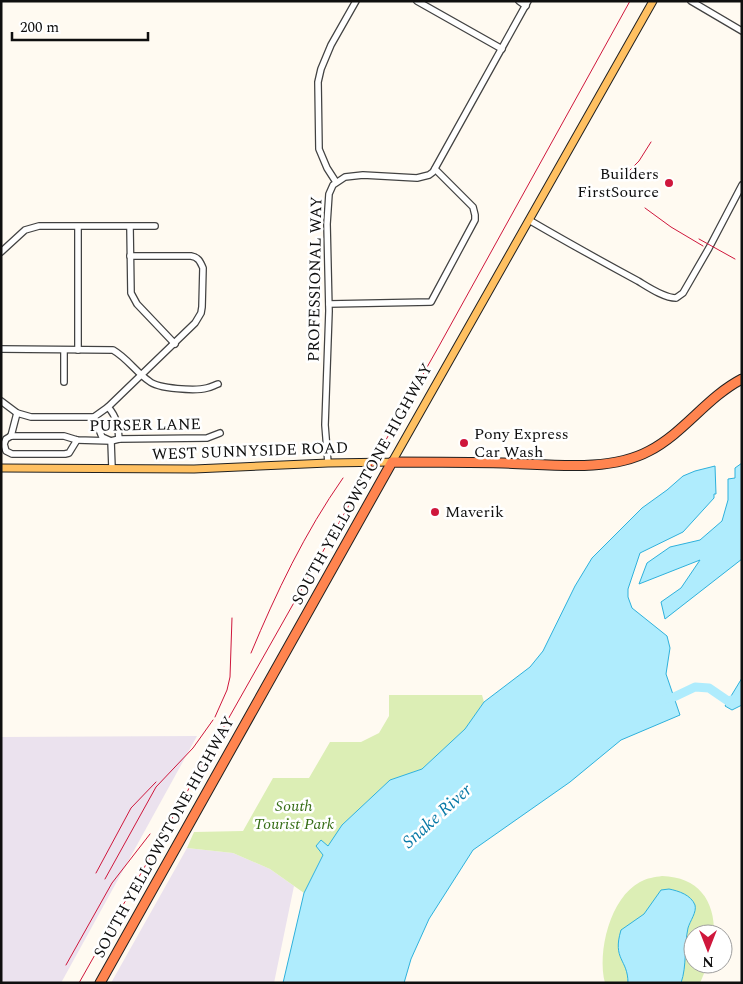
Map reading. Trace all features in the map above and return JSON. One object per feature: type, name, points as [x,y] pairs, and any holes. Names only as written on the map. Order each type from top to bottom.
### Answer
[{"type":"highway","name":"WEST SUNNYSIDE ROAD","points":[[392,462],[581,465],[622,462],[633,459],[667,441],[722,392],[742,379]]},
{"type":"highway","name":"SOUTH YELLOWSTONE HIGHWAY","points":[[100,983],[392,462]]},
{"type":"main road","name":"SOUTH YELLOWSTONE HIGHWAY","points":[[392,462],[653,1]]},
{"type":"main road","name":"WEST SUNNYSIDE ROAD","points":[[1,468],[112,468],[129,470],[392,462]]},
{"type":"street","points":[[336,182],[324,162],[319,149],[318,82],[331,45],[356,1]]},
{"type":"street","points":[[417,1],[502,49]]},
{"type":"street","points":[[329,304],[431,302],[476,215],[472,207],[436,169],[527,3],[518,1]]},
{"type":"street","points":[[691,1],[742,31]]},
{"type":"street","name":"PROFESSIONAL WAY","points":[[328,463],[326,425],[329,194],[336,182],[345,177],[354,175],[417,178],[429,175],[436,169]]},
{"type":"street","points":[[529,220],[584,252],[672,298],[678,297],[682,292],[709,248],[742,186]]},
{"type":"street","points":[[1,252],[19,234],[32,227],[155,226]]},
{"type":"street","points":[[78,227],[78,350]]},
{"type":"street","points":[[130,227],[130,293],[137,304],[174,344]]},
{"type":"street","points":[[1,401],[17,413],[31,417],[94,417],[108,407],[195,323],[201,313],[203,268],[201,262],[196,257],[190,256],[130,256]]},
{"type":"street","points":[[1,349],[113,350],[120,354],[149,382],[166,388],[206,388],[218,384]]},
{"type":"street","points":[[64,350],[64,382]]},
{"type":"street","points":[[108,407],[115,415],[118,425],[118,439]]},
{"type":"street","points":[[17,413],[11,436],[64,436],[77,440]]},
{"type":"street","points":[[94,417],[102,437],[111,441],[112,468]]},
{"type":"street","name":"PURSER LANE","points":[[11,436],[6,439],[4,446],[6,451],[12,454],[66,454],[69,453],[77,440],[111,441],[118,439],[207,438],[220,433]]},
{"type":"shaded area","points":[[197,736],[61,983],[1,983],[1,737]]},
{"type":"shaded area","points":[[187,848],[233,853],[270,869],[294,886],[274,983],[111,983]]},
{"type":"green space","name":"South Tourist Park","points":[[389,695],[482,695],[484,702],[465,729],[422,769],[390,780],[342,825],[328,846],[321,840],[316,846],[323,854],[304,893],[270,869],[233,853],[187,848],[194,832],[243,831],[273,778],[309,778],[330,742],[361,742],[379,733],[389,716]]},
{"type":"green space","points":[[662,876],[675,877],[685,881],[695,886],[707,901],[714,924],[683,924],[683,974],[704,974],[700,983],[605,983],[603,956],[608,927],[614,913],[621,900],[630,890],[640,882]]},
{"type":"water","points":[[742,463],[742,559],[665,619],[661,602],[681,588],[700,560],[639,584],[647,563],[670,547],[700,540],[722,521],[728,500],[728,479],[735,478],[735,468]]},
{"type":"water","points":[[715,466],[716,494],[714,494],[714,498],[683,532],[640,553],[628,589],[628,597],[632,608],[667,636],[670,648],[666,674],[680,715],[621,740],[570,782],[473,850],[429,919],[411,959],[404,983],[283,983],[304,893],[323,855],[316,846],[321,840],[328,846],[342,825],[390,780],[422,769],[465,729],[484,702],[530,667],[543,651],[575,586],[592,558],[642,508],[683,476]]},
{"type":"water","points":[[742,678],[742,705],[732,710],[725,706]]},
{"type":"water","points":[[669,889],[681,892],[688,896],[695,905],[690,924],[683,924],[683,974],[681,983],[628,983],[626,969],[618,948],[621,930],[644,914],[661,890]]},
{"type":"waterway","name":"Snake River","points":[[662,700],[674,697],[695,687],[709,688],[728,701],[741,698],[742,694]]},
{"type":"railway","points":[[79,983],[439,346],[630,1]]},
{"type":"railway","points":[[625,175],[639,161],[651,142]]},
{"type":"railway","points":[[582,196],[605,192],[643,190]]},
{"type":"railway","points":[[645,208],[671,227],[703,246]]},
{"type":"railway","points":[[699,239],[735,259]]},
{"type":"railway","points":[[251,653],[292,563],[316,520],[343,478]]},
{"type":"railway","points":[[215,717],[227,690],[230,677],[232,618]]},
{"type":"railway","points":[[105,879],[156,787],[193,748],[213,720]]},
{"type":"railway","points":[[96,873],[131,808],[156,782]]},
{"type":"railway","points":[[66,965],[112,883],[150,834]]},
{"type":"place","name":"Builders FirstSource","points":[[669,183]]},
{"type":"place","name":"Pony Express Car Wash","points":[[464,443]]},
{"type":"place","name":"Maverik","points":[[435,512]]}]
